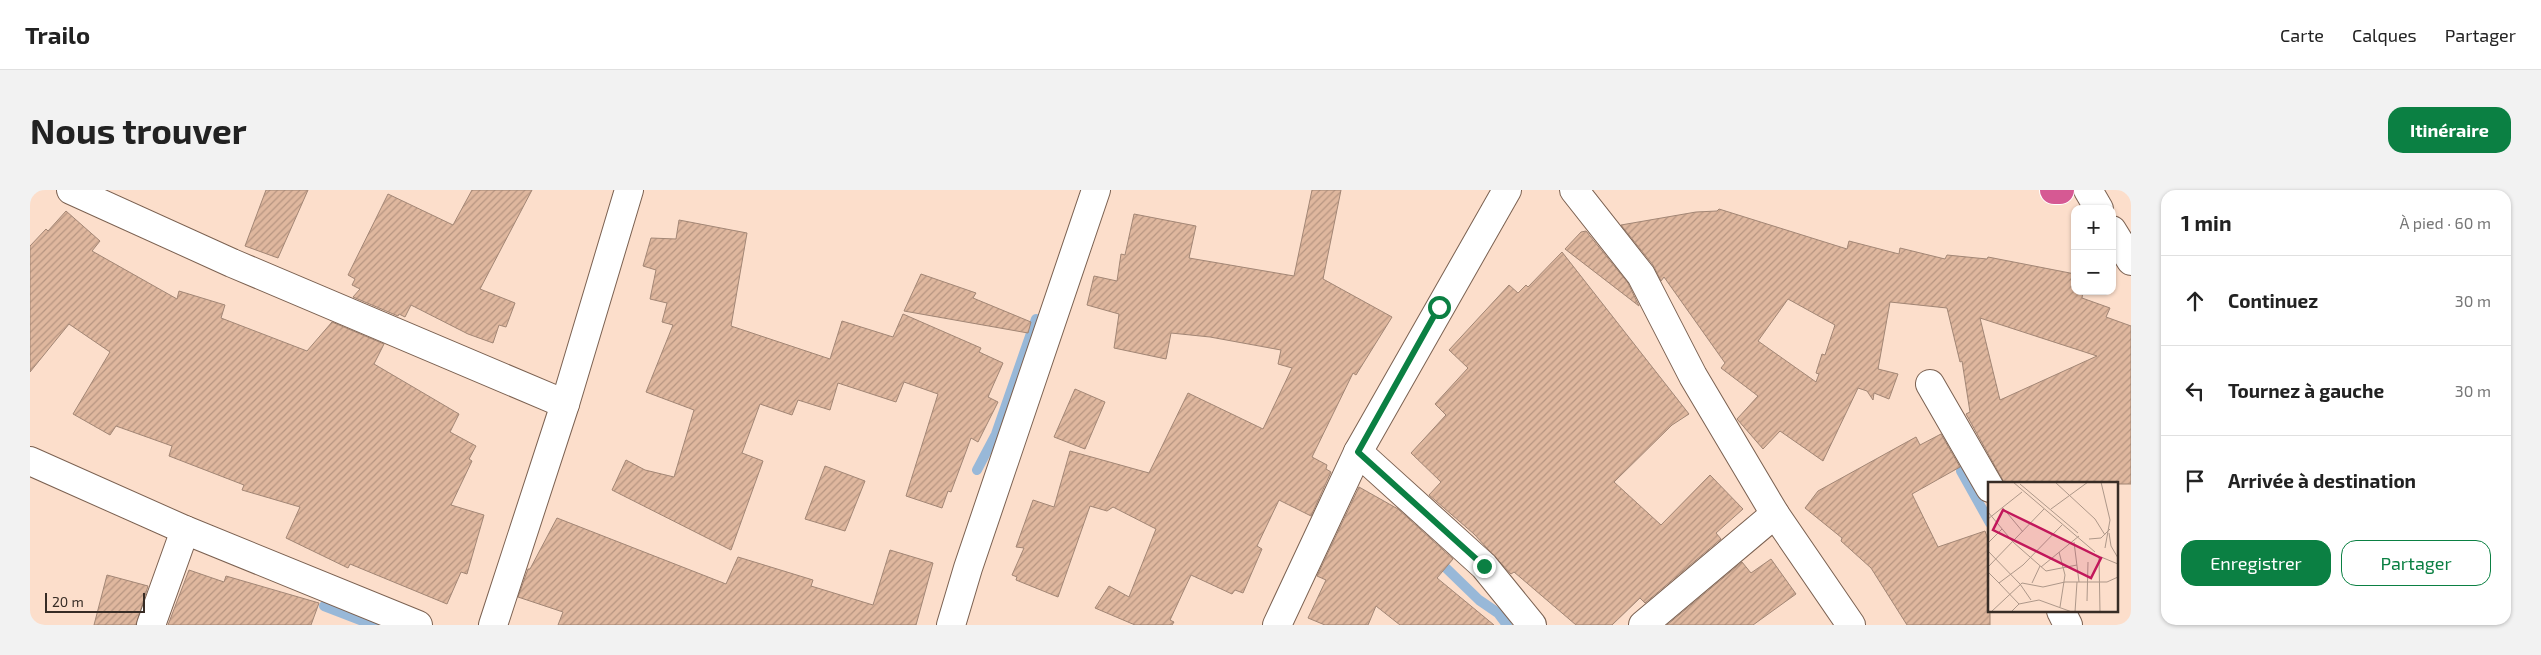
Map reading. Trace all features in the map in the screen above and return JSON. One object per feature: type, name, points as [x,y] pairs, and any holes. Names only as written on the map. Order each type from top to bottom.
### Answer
[{"type":"highway","points":[[2054,190],[2060,190]]},
{"type":"street","points":[[71,190],[232,263],[566,404]]},
{"type":"street","points":[[493,625],[566,404],[629,190]]},
{"type":"street","points":[[951,625],[971,558],[1096,190]]},
{"type":"street","points":[[1277,625],[1358,452],[1507,190]]},
{"type":"street","points":[[1574,190],[1640,276],[1694,376],[1775,514],[1851,625]]},
{"type":"street","points":[[2088,190],[2097,205]]},
{"type":"street","points":[[2116,237],[2131,261]]},
{"type":"street","points":[[1930,384],[1988,485]]},
{"type":"street","points":[[1358,452],[1484,566],[1532,625]]},
{"type":"street","points":[[30,461],[185,530],[418,625]]},
{"type":"street","points":[[1643,625],[1775,514]]},
{"type":"street","points":[[151,625],[185,530]]},
{"type":"street","points":[[2062,612],[2068,625]]},
{"type":"building","points":[[266,190],[308,190],[278,258],[245,246]]},
{"type":"building","points":[[472,190],[532,190],[480,289],[515,303],[506,327],[499,325],[493,343],[468,334],[411,305],[405,317],[399,314],[398,316],[353,297],[360,289],[352,285],[355,279],[348,275],[388,194],[453,225]]},
{"type":"building","points":[[1312,190],[1341,190],[1323,279],[1392,317],[1356,375],[1353,373],[1312,457],[1327,465],[1326,469],[1331,472],[1311,516],[1279,500],[1257,546],[1262,549],[1243,593],[1235,590],[1232,594],[1191,575],[1170,620],[1174,622],[1172,625],[1135,625],[1095,608],[1109,586],[1129,597],[1156,529],[1113,507],[1107,511],[1090,506],[1058,597],[1016,580],[1017,577],[1012,575],[1024,548],[1016,547],[1033,500],[1054,507],[1070,451],[1149,473],[1188,393],[1263,429],[1292,368],[1278,364],[1281,350],[1210,337],[1171,333],[1166,359],[1114,348],[1119,314],[1087,305],[1094,276],[1117,281],[1121,254],[1125,255],[1134,214],[1196,226],[1189,258],[1294,276]]},
{"type":"building","points":[[1719,209],[1847,249],[1849,241],[1899,254],[1900,248],[1945,259],[1947,255],[1987,259],[1988,257],[2071,273],[2071,295],[2082,295],[2082,298],[2110,308],[2106,317],[2131,326],[2131,484],[2118,484],[2118,482],[2004,482],[1966,414],[1970,412],[1962,361],[1960,362],[1947,308],[1890,302],[1878,369],[1898,374],[1889,399],[1874,393],[1873,400],[1867,391],[1858,388],[1823,461],[1780,431],[1763,449],[1737,419],[1758,396],[1721,368],[1725,363],[1664,277],[1661,281],[1653,265],[1621,225],[1696,212],[1717,211]],"holes":[[[1788,299],[1835,325],[1825,355],[1822,354],[1816,373],[1819,374],[1816,382],[1758,341]],[[1980,318],[2097,356],[2000,400]]]},
{"type":"building","points":[[66,211],[100,241],[92,251],[177,299],[179,291],[225,305],[221,318],[307,351],[332,322],[384,344],[374,364],[459,414],[450,432],[476,446],[469,459],[472,461],[451,505],[484,515],[467,574],[461,572],[447,604],[350,564],[348,568],[286,538],[300,507],[242,490],[244,485],[169,456],[172,446],[116,426],[110,435],[73,414],[110,352],[69,324],[30,372],[30,246],[46,229],[48,231]]},
{"type":"building","points":[[679,220],[747,233],[731,326],[830,359],[842,321],[893,337],[903,314],[981,348],[979,352],[1003,363],[988,397],[998,402],[978,442],[971,438],[951,492],[948,491],[942,508],[906,496],[938,394],[904,382],[896,402],[838,383],[830,410],[798,400],[792,415],[760,404],[742,453],[763,461],[731,550],[612,490],[626,460],[645,470],[674,477],[694,410],[646,392],[673,325],[662,322],[667,303],[650,299],[656,270],[643,266],[651,238],[676,239]]},
{"type":"building","points":[[1586,231],[1628,283],[1639,306],[1565,249],[1581,232]]},
{"type":"building","points":[[1562,252],[1689,414],[1672,425],[1614,482],[1661,525],[1710,475],[1743,509],[1716,533],[1721,539],[1645,603],[1640,598],[1612,625],[1576,625],[1514,572],[1511,574],[1474,534],[1429,495],[1441,482],[1411,453],[1446,415],[1435,404],[1468,368],[1449,350],[1509,285],[1518,293],[1526,285],[1528,287]]},
{"type":"building","points":[[921,274],[976,293],[973,298],[1031,322],[1028,333],[904,311]]},
{"type":"building","points":[[1075,389],[1105,402],[1085,449],[1054,437]]},
{"type":"building","points":[[1941,434],[1960,467],[1912,494],[1938,547],[1985,531],[1988,539],[1988,612],[1990,612],[1990,625],[1907,625],[1871,568],[1841,541],[1842,538],[1805,508],[1818,491],[1916,437],[1920,445]]},
{"type":"building","points":[[825,466],[865,481],[845,531],[805,519]]},
{"type":"building","points":[[1359,487],[1398,509],[1453,559],[1437,578],[1494,625],[1400,625],[1376,606],[1368,625],[1325,625],[1308,618],[1326,580],[1317,576]]},
{"type":"building","points":[[557,518],[726,584],[738,557],[813,580],[811,586],[873,605],[890,550],[933,563],[916,625],[558,625],[563,612],[518,597],[528,569],[530,569]]},
{"type":"building","points":[[1771,559],[1796,594],[1753,625],[1667,625],[1742,562],[1751,573]]},
{"type":"building","points":[[189,570],[224,582],[226,576],[319,603],[311,625],[168,625]]},
{"type":"building","points":[[107,575],[148,586],[136,625],[94,625]]},
{"type":"waterway","points":[[977,470],[996,434],[1036,319]]},
{"type":"waterway","points":[[1961,471],[1988,519]]},
{"type":"waterway","points":[[1446,568],[1479,600],[1498,613],[1507,625]]},
{"type":"waterway","points":[[324,606],[373,625]]},
{"type":"route","points":[[1439,307],[1358,452],[1484,566]]}]
